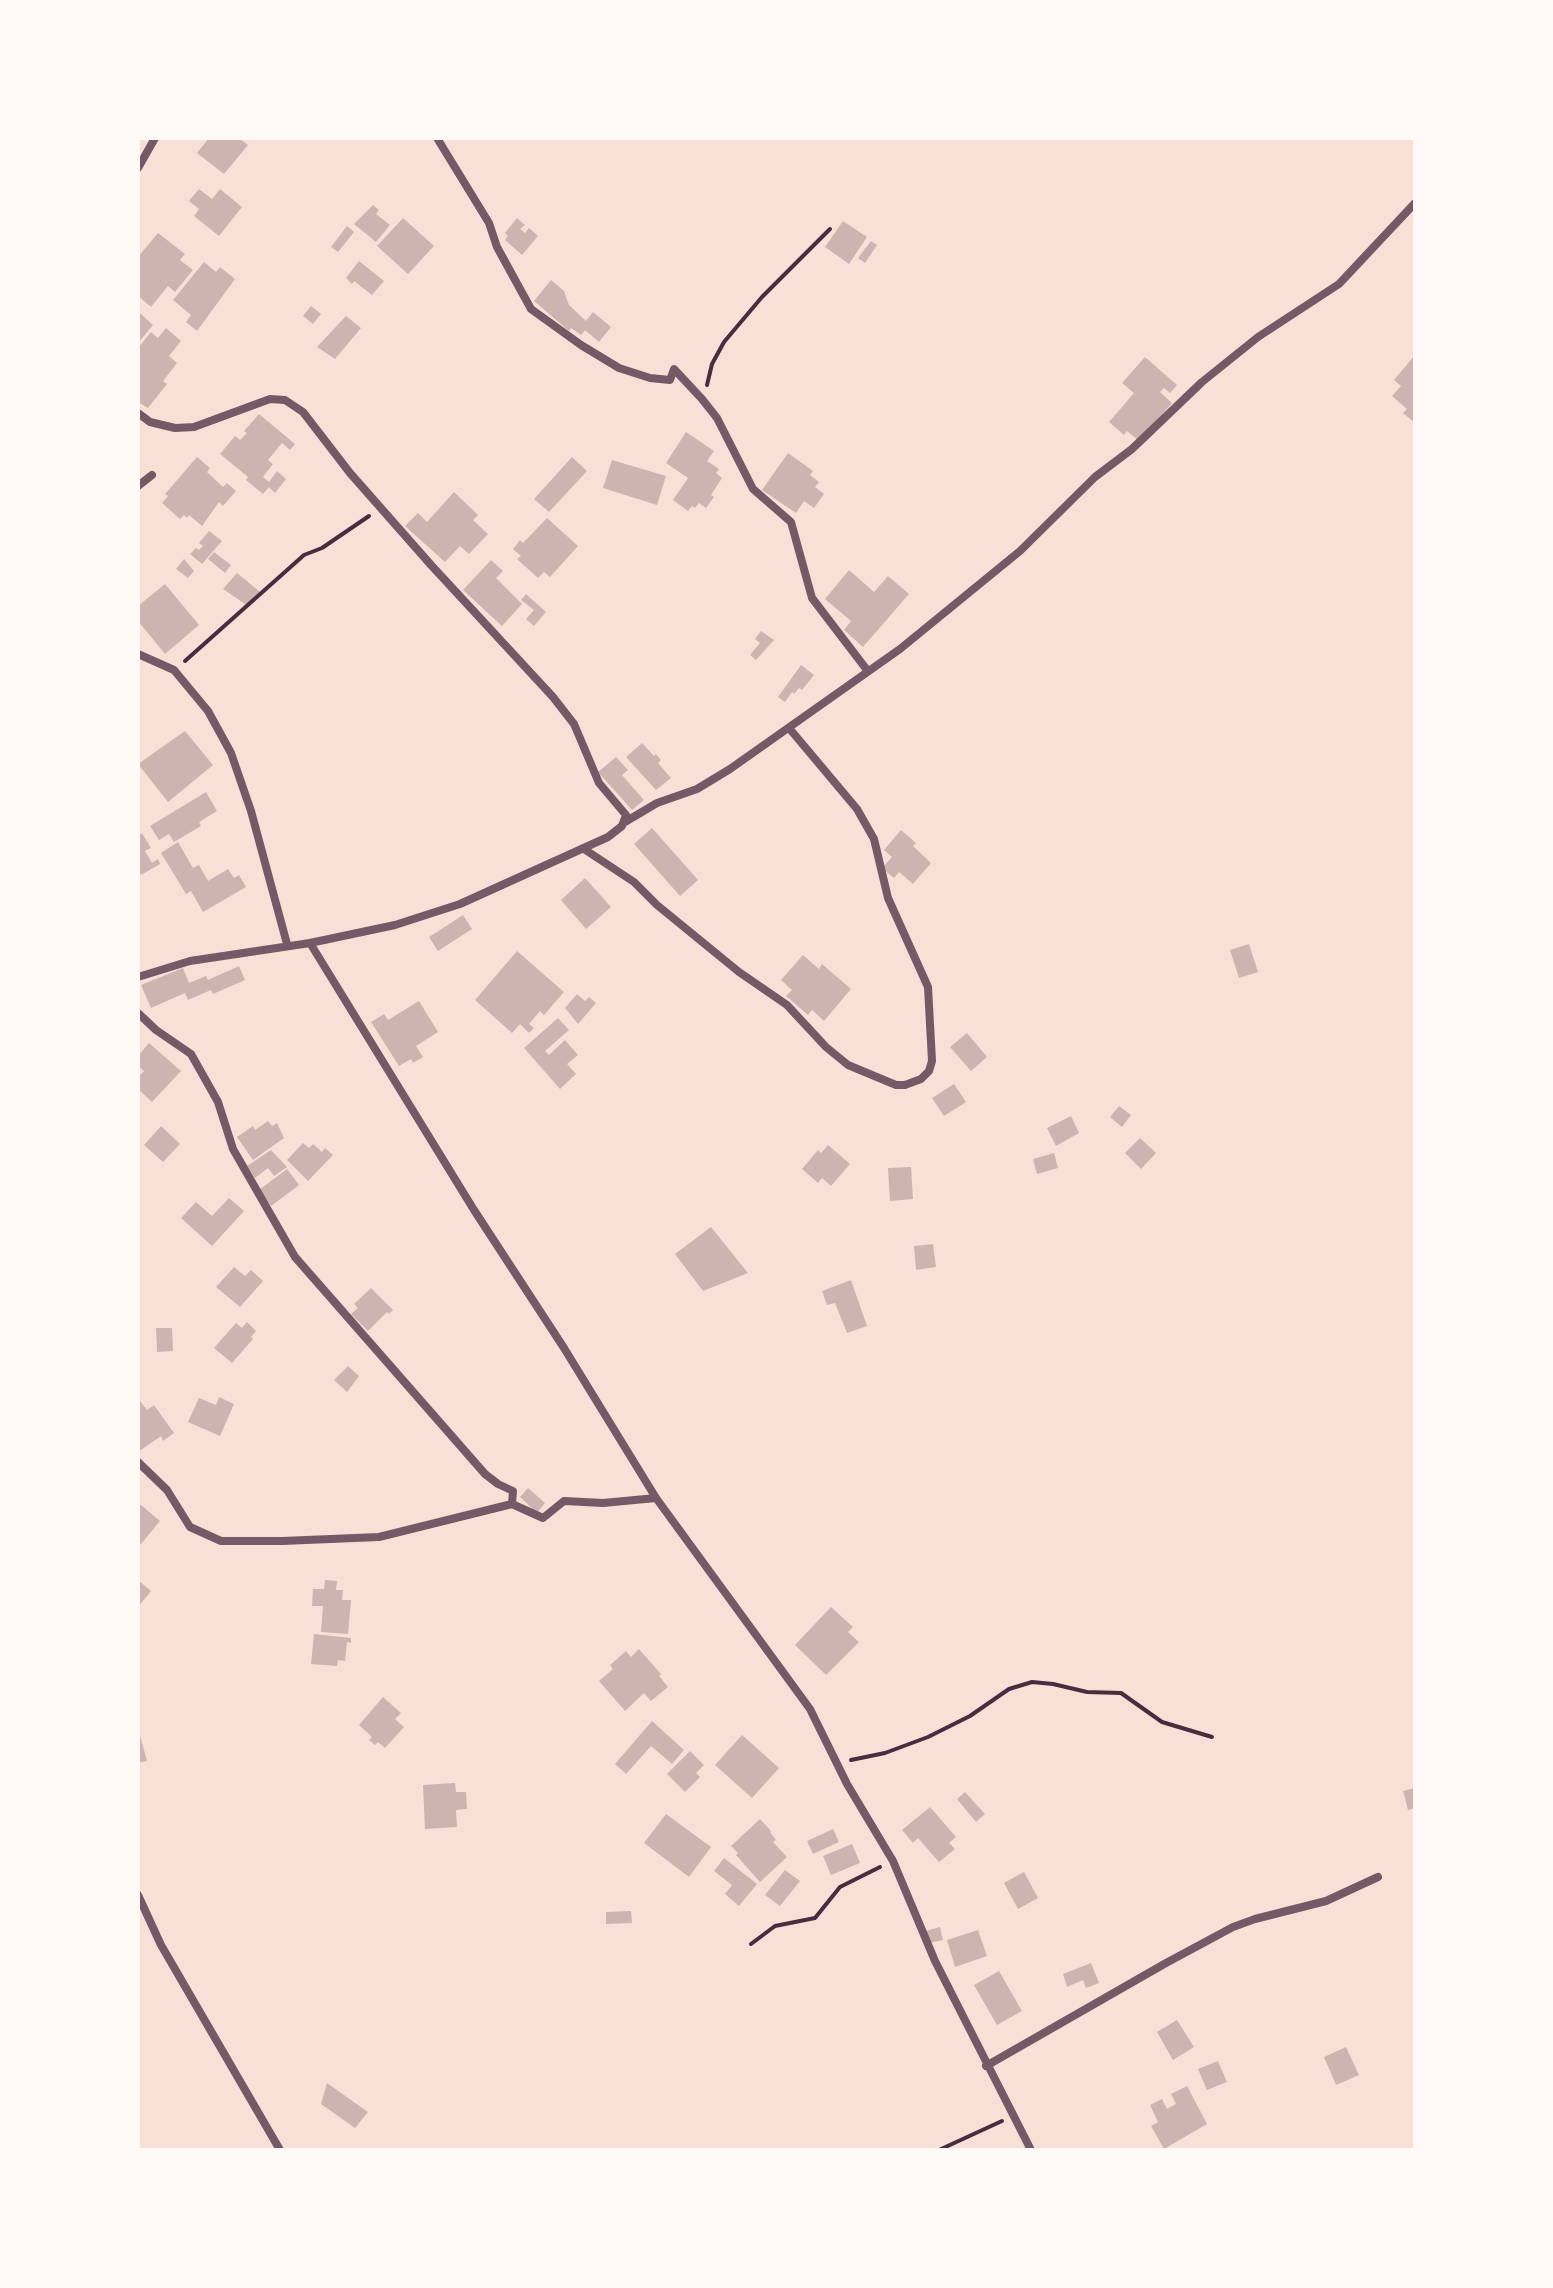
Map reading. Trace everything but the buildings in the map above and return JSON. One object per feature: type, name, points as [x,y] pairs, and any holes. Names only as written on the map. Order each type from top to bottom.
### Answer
[{"type":"street","points":[[138,168],[155,138]]},
{"type":"street","points":[[437,138],[489,223],[497,247],[531,309],[619,368],[650,378],[670,380],[674,369],[702,399],[717,418],[753,489],[791,522],[812,598],[867,670]]},
{"type":"street","points":[[138,977],[190,961],[287,944],[310,943],[395,925],[460,904],[584,849],[657,803],[697,789],[730,769],[900,649],[1020,551],[1095,477],[1132,449],[1202,382],[1258,337],[1339,284],[1415,203]]},
{"type":"street","points":[[138,413],[150,422],[175,428],[194,427],[270,399],[285,400],[303,412],[381,509],[525,665],[574,724],[599,783],[626,815],[624,823]]},
{"type":"street","points":[[138,486],[152,475]]},
{"type":"street","points":[[138,654],[174,670],[208,711],[231,753],[251,811],[287,944]]},
{"type":"street","points":[[584,849],[634,882],[657,905],[739,972],[787,1005],[826,1047],[848,1065],[896,1085],[921,1079],[929,1071],[932,1061],[928,987],[888,898],[874,839],[857,809],[789,728]]},
{"type":"street","points":[[310,943],[656,1498],[794,1684],[893,1861],[935,1961],[1031,2150]]},
{"type":"street","points":[[138,1013],[156,1030],[191,1054],[218,1102],[233,1149],[295,1257],[485,1474],[513,1491],[512,1504]]},
{"type":"street","points":[[138,1462],[167,1490],[190,1527],[221,1541],[379,1537],[512,1504],[543,1518],[564,1501],[603,1503],[656,1498]]},
{"type":"street","points":[[986,2066],[1233,1927],[1326,1901],[1378,1877]]},
{"type":"street","points":[[138,1895],[161,1945],[280,2150]]},
{"type":"path","points":[[702,399],[712,364],[724,342],[762,297],[830,229]]},
{"type":"path","points":[[174,670],[304,555],[322,548],[381,509]]},
{"type":"path","points":[[837,1763],[885,1753],[928,1737],[970,1716],[1009,1689],[1032,1682],[1087,1692],[1121,1693],[1162,1722],[1212,1737]]},
{"type":"path","points":[[751,1944],[775,1926],[815,1918],[840,1887],[893,1861]]},
{"type":"path","points":[[939,2150],[1012,2116]]}]
